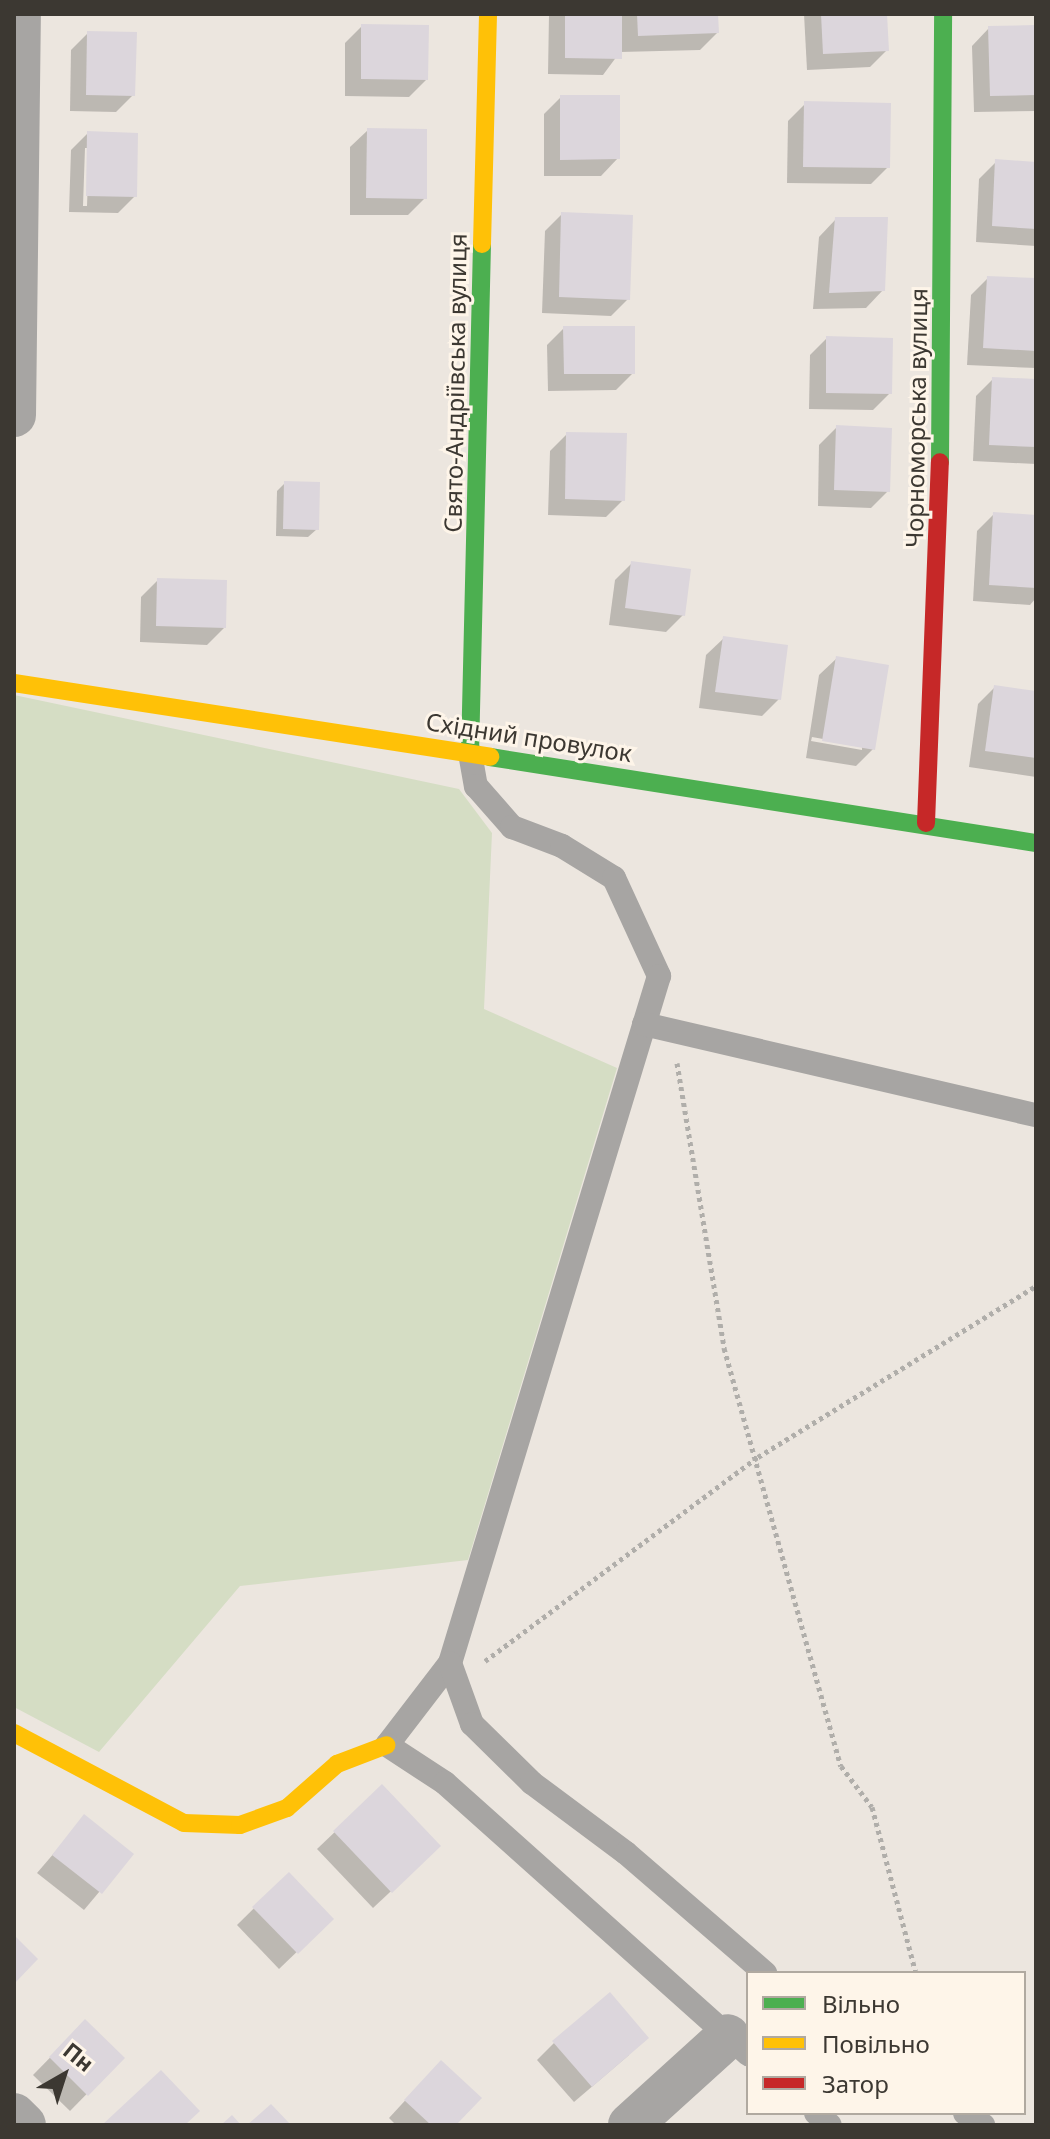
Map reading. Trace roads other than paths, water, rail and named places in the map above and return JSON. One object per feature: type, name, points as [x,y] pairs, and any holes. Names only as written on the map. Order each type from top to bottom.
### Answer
[{"type":"street","points":[[14,415],[19,14]]},
{"type":"street","name":"Свято-Андріївська вулиця","points":[[470,753],[488,14]]},
{"type":"street","name":"Чорноморська вулиця","points":[[926,823],[939,547],[943,14]]},
{"type":"street","name":"Східний провулок","points":[[14,683],[926,823],[1036,843]]},
{"type":"street","points":[[14,1733],[69,1758],[184,1823],[240,1825],[287,1808],[337,1764],[387,1745]]},
{"type":"street","points":[[630,2125],[738,2045]]},
{"type":"street","points":[[14,2115],[24,2125]]},
{"type":"lane","points":[[470,753],[476,786],[512,827],[562,846],[614,878],[659,976],[453,1672],[387,1745],[445,1783],[738,2045]]},
{"type":"lane","points":[[644,1024],[1036,1115]]},
{"type":"lane","points":[[453,1672],[472,1724],[532,1783],[626,1853],[763,1971]]}]
